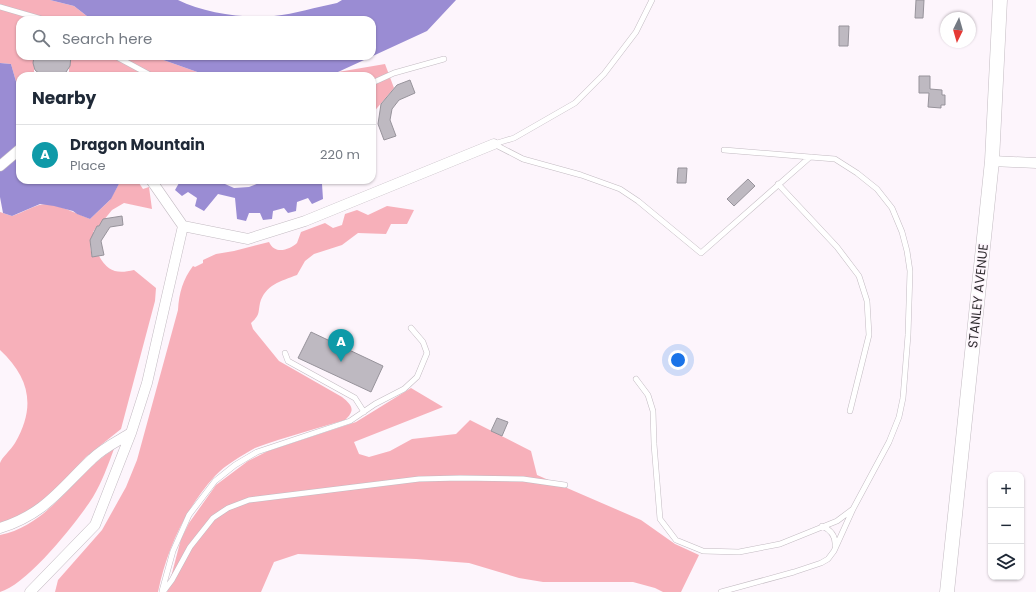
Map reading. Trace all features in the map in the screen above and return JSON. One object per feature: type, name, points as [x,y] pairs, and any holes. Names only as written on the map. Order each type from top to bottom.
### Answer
[{"type":"main road","name":"STANLEY AVENUE","points":[[947,592],[992,161],[1000,0]]},
{"type":"street","points":[[154,184],[183,226],[248,239],[305,221],[494,144]]},
{"type":"street","points":[[0,166],[16,153]]},
{"type":"street","points":[[992,161],[1036,163]]},
{"type":"street","points":[[30,592],[95,525],[131,433],[147,383],[183,226]]},
{"type":"street","points":[[0,528],[24,519],[47,504],[63,490],[93,458],[111,444],[131,433]]},
{"type":"lane","points":[[494,144],[514,138],[575,103],[604,74],[636,32],[652,0]]},
{"type":"lane","points":[[0,7],[31,16]]},
{"type":"lane","points":[[376,81],[394,73],[444,59]]},
{"type":"lane","points":[[122,60],[145,72]]},
{"type":"lane","points":[[494,144],[523,160],[581,175],[620,190],[638,201],[701,253],[810,157]]},
{"type":"lane","points":[[721,592],[821,563],[828,559],[834,550],[889,442],[899,417],[903,398],[908,335],[910,270],[902,232],[892,208],[877,189],[857,173],[835,160],[724,150]]},
{"type":"lane","points":[[778,184],[837,247],[859,276],[867,301],[868,335],[850,411]]},
{"type":"lane","points":[[162,592],[173,551],[189,515],[215,481],[235,465],[257,452],[350,421],[375,404],[404,389],[417,377],[426,353],[423,342],[411,328]]},
{"type":"lane","points":[[285,353],[288,361],[354,398],[364,412]]},
{"type":"lane","points":[[636,379],[648,395],[653,411],[660,519],[676,540],[703,551],[739,552],[780,544],[837,521],[854,509]]},
{"type":"lane","points":[[162,592],[172,580],[190,547],[213,518],[228,508],[249,500],[419,479],[523,479],[565,485]]},
{"type":"lane","points":[[822,526],[831,530],[835,541],[834,550]]},
{"type":"shaded area","points":[[0,0],[50,0],[74,6],[87,16],[16,16],[16,60],[34,60],[34,72],[16,72],[16,82],[11,64],[0,63]]},
{"type":"shaded area","points":[[50,0],[178,0],[188,5],[212,12],[238,16],[87,16],[74,6]]},
{"type":"shaded area","points":[[342,0],[456,0],[427,31],[376,54],[376,16],[272,16],[298,12],[337,3]]},
{"type":"shaded area","points":[[69,60],[163,60],[197,72],[69,72]]},
{"type":"shaded area","points":[[163,60],[364,60],[338,72],[197,72]]},
{"type":"shaded area","points":[[0,63],[11,64],[16,82],[16,184],[119,184],[111,199],[90,219],[73,211],[40,204],[12,216],[3,213],[0,197]]},
{"type":"shaded area","points":[[385,64],[394,88],[376,109],[376,72],[338,72]]},
{"type":"shaded area","points":[[119,184],[140,184],[143,189],[149,187],[152,209],[124,203],[112,210],[93,232],[90,245],[92,257],[99,256],[106,266],[118,272],[134,270],[156,288],[155,301],[121,429],[86,457],[41,503],[19,517],[0,524],[0,463],[15,443],[22,430],[26,417],[27,394],[18,371],[0,350],[0,212],[12,216],[45,204],[58,206],[90,219],[110,200]]},
{"type":"shaded area","points":[[178,184],[225,184],[234,188],[249,187],[257,184],[322,184],[323,199],[312,204],[308,198],[297,202],[296,211],[288,213],[284,208],[273,211],[272,219],[263,220],[260,213],[249,213],[246,221],[237,219],[235,198],[218,194],[204,211],[195,206],[197,198],[188,192],[182,196],[175,190]]},
{"type":"shaded area","points":[[387,206],[414,210],[407,224],[391,224],[386,234],[358,233],[342,245],[314,254],[305,261],[297,275],[274,284],[266,292],[262,297],[259,312],[251,323],[253,329],[279,361],[342,397],[350,405],[352,410],[351,413],[345,420],[286,437],[255,448],[219,472],[204,489],[186,516],[166,560],[158,592],[55,592],[58,580],[102,530],[126,487],[137,460],[178,310],[182,286],[193,266],[195,267],[203,263],[203,260],[216,254],[269,242],[275,249],[278,250],[290,248],[297,243],[301,232],[325,223],[333,228],[342,225],[345,214],[357,210],[368,215]]},
{"type":"shaded area","points":[[411,388],[443,407],[354,442],[359,454],[369,457],[390,451],[412,439],[456,434],[470,420],[531,451],[537,475],[641,520],[675,544],[699,555],[681,592],[663,592],[655,588],[633,582],[543,582],[519,578],[469,563],[416,559],[298,554],[274,562],[261,592],[167,592],[181,539],[189,523],[216,485],[248,461],[268,451],[356,422]]},
{"type":"shaded area","points":[[114,449],[105,473],[93,497],[76,521],[51,551],[24,578],[11,587],[0,592],[0,535],[18,529],[33,521],[61,498],[100,459]]},
{"type":"building","points":[[916,0],[924,0],[923,18],[915,18]]},
{"type":"building","points":[[839,26],[849,26],[848,46],[839,46]]},
{"type":"building","points":[[33,60],[71,60],[70,66],[66,72],[37,72],[35,70]]},
{"type":"building","points":[[919,76],[930,76],[930,89],[942,90],[942,95],[945,95],[945,105],[941,105],[941,108],[928,107],[929,93],[919,93]]},
{"type":"building","points":[[410,80],[415,93],[399,100],[392,109],[390,120],[396,136],[384,140],[378,124],[381,104],[397,85]]},
{"type":"building","points":[[678,168],[687,168],[686,183],[677,183]]},
{"type":"building","points":[[748,179],[755,186],[734,206],[727,199]]},
{"type":"building","points":[[122,216],[123,225],[110,227],[101,241],[104,255],[92,257],[90,240],[97,226],[99,226],[103,219]]},
{"type":"building","points":[[311,332],[383,366],[371,392],[298,358]]},
{"type":"building","points":[[497,418],[508,422],[502,436],[491,431]]},
{"type":"place","name":"Dragon Mountain","points":[[341,362]]}]
